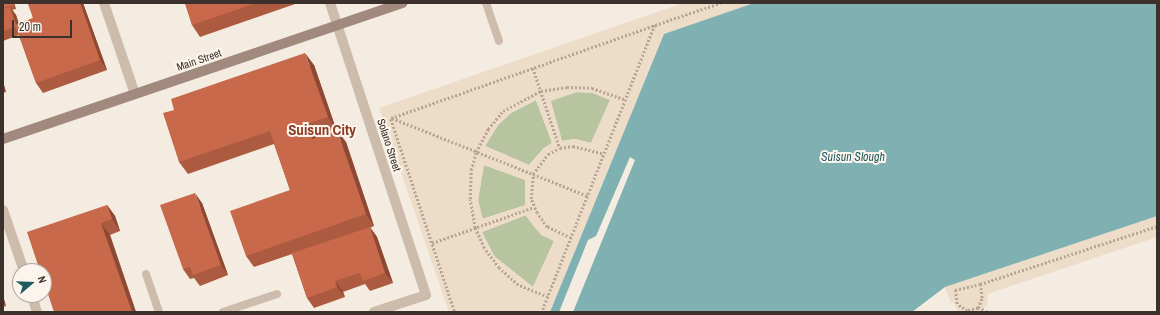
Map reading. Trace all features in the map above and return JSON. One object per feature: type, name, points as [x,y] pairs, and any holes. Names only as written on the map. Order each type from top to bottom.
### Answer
[{"type":"main road","name":"Main Street","points":[[3,139],[403,3]]},
{"type":"street","points":[[104,3],[135,94]]},
{"type":"street","name":"Solano Street","points":[[330,3],[426,295],[374,312]]},
{"type":"street","points":[[3,210],[21,263]]},
{"type":"lane","points":[[486,3],[499,41]]},
{"type":"lane","points":[[146,274],[159,312]]},
{"type":"lane","points":[[223,312],[277,294]]},
{"type":"path","points":[[391,118],[720,3]]},
{"type":"path","points":[[542,312],[655,25]]},
{"type":"path","points":[[533,68],[560,148]]},
{"type":"path","points":[[548,297],[518,285],[499,268],[484,248],[475,228],[470,199],[471,170],[476,152],[488,129],[504,111],[541,91],[567,87],[592,88],[626,100]]},
{"type":"path","points":[[391,118],[588,196]]},
{"type":"path","points":[[391,118],[454,312]]},
{"type":"path","points":[[571,238],[547,227],[534,207],[531,200],[533,174],[548,154],[560,148],[573,146],[604,154]]},
{"type":"path","points":[[432,243],[534,207]]},
{"type":"path","points":[[986,312],[978,308],[967,311],[957,304],[955,290],[980,284],[1157,226]]},
{"type":"path","points":[[978,308],[982,298],[980,284]]},
{"type":"green space","points":[[577,92],[593,93],[610,100],[591,143],[575,139],[562,141],[550,100]]},
{"type":"green space","points":[[536,100],[552,143],[544,148],[529,165],[485,146],[498,125],[511,113]]},
{"type":"green space","points":[[484,165],[525,180],[526,205],[482,219],[478,200]]},
{"type":"green space","points":[[526,215],[535,228],[554,241],[533,287],[494,256],[482,232]]},
{"type":"shaded area","points":[[683,3],[754,3],[664,34],[550,312],[449,312],[379,108]],"holes":[[[577,92],[593,93],[610,100],[591,143],[575,139],[562,141],[551,101]],[[536,100],[552,143],[544,148],[529,165],[485,146],[498,125],[511,113]],[[484,165],[525,180],[525,205],[483,219],[478,200]],[[525,215],[541,235],[554,241],[533,287],[494,256],[482,232]]]},
{"type":"shaded area","points":[[1157,216],[1157,237],[987,294],[988,303],[982,312],[958,312],[953,302],[951,303],[945,287]]},
{"type":"water","name":"Suisun Slough","points":[[754,3],[1157,3],[1157,216],[945,287],[912,312],[550,312],[664,34]]},
{"type":"pier","points":[[630,157],[635,160],[573,312],[559,312],[588,240],[596,236]]},
{"type":"building","points":[[3,3],[13,3],[14,5],[3,8]]},
{"type":"building","points":[[80,3],[100,60],[36,83],[15,25],[33,18],[28,4]]},
{"type":"building","points":[[185,3],[256,3],[192,25]]},
{"type":"building","points":[[10,7],[16,25],[15,27],[3,31],[3,9]]},
{"type":"building","points":[[305,53],[328,117],[307,124],[312,139],[337,130],[366,214],[246,256],[230,211],[290,190],[270,131],[179,162],[163,113],[174,110],[171,99]]},
{"type":"building","points":[[195,193],[221,265],[193,275],[190,267],[183,269],[160,205]]},
{"type":"building","points":[[107,205],[112,219],[101,223],[132,312],[54,312],[51,303],[52,263],[37,263],[27,232]]},
{"type":"building","points":[[370,227],[385,273],[363,281],[360,273],[335,281],[337,287],[307,298],[292,253]]},
{"type":"district","name":"Suisun City","points":[[322,130]]}]
